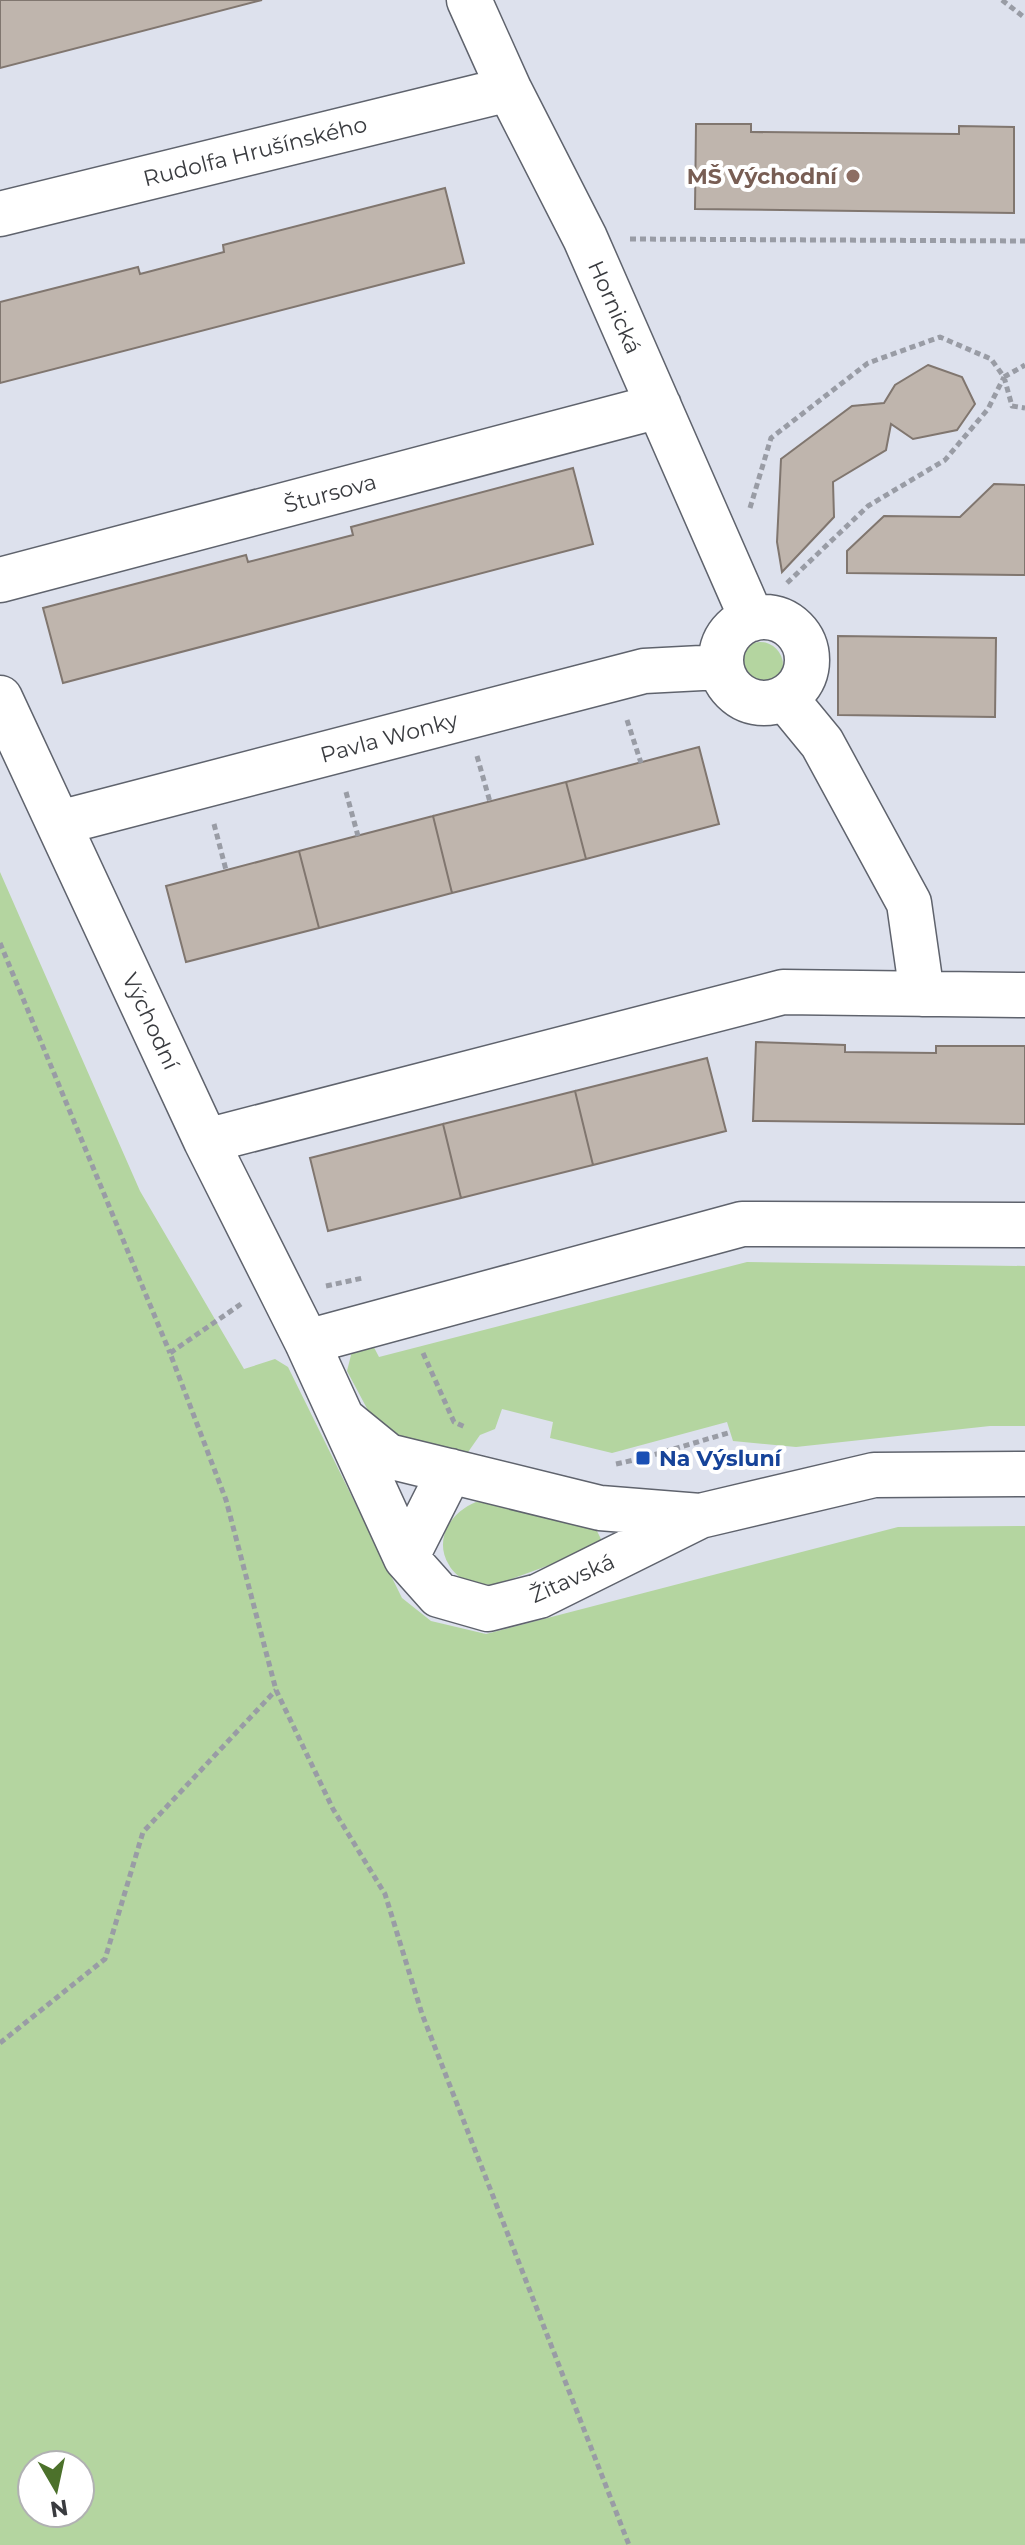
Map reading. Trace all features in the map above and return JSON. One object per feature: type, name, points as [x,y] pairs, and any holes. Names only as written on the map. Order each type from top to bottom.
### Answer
[{"type":"street","name":"Hornická","points":[[469,0],[509,89],[585,238],[752,619]]},
{"type":"street","name":"Rudolfa Hrušínského","points":[[0,214],[509,89]]},
{"type":"street","name":"Štursova","points":[[0,580],[659,406]]},
{"type":"street","points":[[752,619],[778,619],[788,624],[801,638],[807,655],[806,670],[800,684],[785,698],[768,703],[746,700],[732,689],[721,667],[722,647],[728,636],[737,626],[752,619]]},
{"type":"street","name":"Pavla Wonky","points":[[59,823],[644,671],[721,667]]},
{"type":"street","name":"Východní","points":[[0,698],[206,1141],[307,1342]]},
{"type":"street","points":[[785,698],[822,743],[909,903],[922,994]]},
{"type":"street","points":[[206,1141],[783,992],[1025,995]]},
{"type":"street","points":[[307,1342],[742,1224],[1025,1225]]},
{"type":"street","name":"Žitavská","points":[[307,1342],[406,1558],[439,1595],[488,1609],[539,1596],[700,1516],[874,1475],[1025,1474]]},
{"type":"street","name":"Žitavská","points":[[342,1419],[388,1456],[600,1508],[700,1516]]},
{"type":"street","points":[[406,1558],[450,1471]]},
{"type":"path","points":[[1002,0],[1025,18]]},
{"type":"path","points":[[585,238],[1025,241]]},
{"type":"path","points":[[750,510],[771,438],[868,363],[940,337],[991,359],[1004,377],[1012,406],[1025,408]]},
{"type":"path","points":[[787,583],[868,506],[945,460],[988,409],[1004,377],[1025,365]]},
{"type":"path","points":[[623,708],[641,763]]},
{"type":"path","points":[[474,743],[490,802]]},
{"type":"path","points":[[346,791],[358,836]]},
{"type":"path","points":[[212,819],[226,870]]},
{"type":"path","points":[[0,943],[170,1353],[226,1500],[276,1690],[333,1809],[385,1894],[422,2014],[629,2545]]},
{"type":"path","points":[[321,1287],[375,1276]]},
{"type":"path","points":[[170,1353],[276,1280]]},
{"type":"path","points":[[406,1316],[454,1422],[480,1435]]},
{"type":"path","points":[[608,1465],[728,1433]]},
{"type":"path","points":[[0,2043],[105,1959],[143,1832],[276,1690]]},
{"type":"green space","points":[[760,642],[776,649],[783,665],[776,681],[760,688],[744,681],[737,665],[744,649]]},
{"type":"green space","points":[[0,872],[140,1191],[244,1369],[275,1359],[288,1367],[402,1598],[431,1621],[486,1634],[898,1527],[1025,1526],[1025,2545],[0,2545]]},
{"type":"green space","points":[[747,1262],[1025,1266],[1025,1426],[990,1426],[796,1447],[733,1441],[727,1422],[612,1453],[550,1438],[553,1422],[502,1409],[495,1429],[480,1435],[466,1455],[379,1431],[347,1371],[353,1347],[367,1334],[379,1357]]},
{"type":"green space","points":[[476,1502],[502,1503],[595,1527],[602,1541],[596,1548],[495,1585],[467,1584],[449,1565],[443,1546],[444,1536],[452,1519]]},
{"type":"building","points":[[0,0],[262,0],[0,68]]},
{"type":"building","points":[[696,124],[751,124],[751,132],[959,134],[959,126],[1014,127],[1014,213],[695,209]]},
{"type":"building","points":[[445,188],[464,263],[0,383],[0,302],[138,267],[140,274],[224,252],[223,245]]},
{"type":"building","points":[[928,365],[962,377],[975,404],[957,430],[913,439],[891,424],[886,450],[833,482],[834,517],[782,572],[777,542],[781,459],[852,406],[884,403],[895,385]]},
{"type":"building","points":[[573,468],[593,544],[63,683],[43,608],[246,555],[248,562],[353,535],[351,527]]},
{"type":"building","points":[[994,484],[1025,485],[1025,575],[847,573],[847,551],[884,516],[960,517]]},
{"type":"building","points":[[838,636],[996,638],[995,717],[838,715]]},
{"type":"building","points":[[699,747],[719,824],[586,859],[566,782]]},
{"type":"building","points":[[566,782],[586,859],[452,893],[433,816]]},
{"type":"building","points":[[433,816],[452,893],[319,928],[299,851]]},
{"type":"building","points":[[299,851],[319,928],[186,962],[166,886]]},
{"type":"building","points":[[756,1042],[845,1045],[845,1052],[936,1053],[936,1046],[1025,1046],[1025,1124],[753,1121]]},
{"type":"building","points":[[707,1058],[726,1131],[593,1165],[575,1091]]},
{"type":"building","points":[[575,1091],[593,1165],[461,1198],[443,1124]]},
{"type":"building","points":[[443,1124],[461,1198],[328,1231],[310,1158]]},
{"type":"place","name":"MŠ Východní","points":[[853,176]]},
{"type":"place","name":"Na Výsluní","points":[[643,1458]]}]
